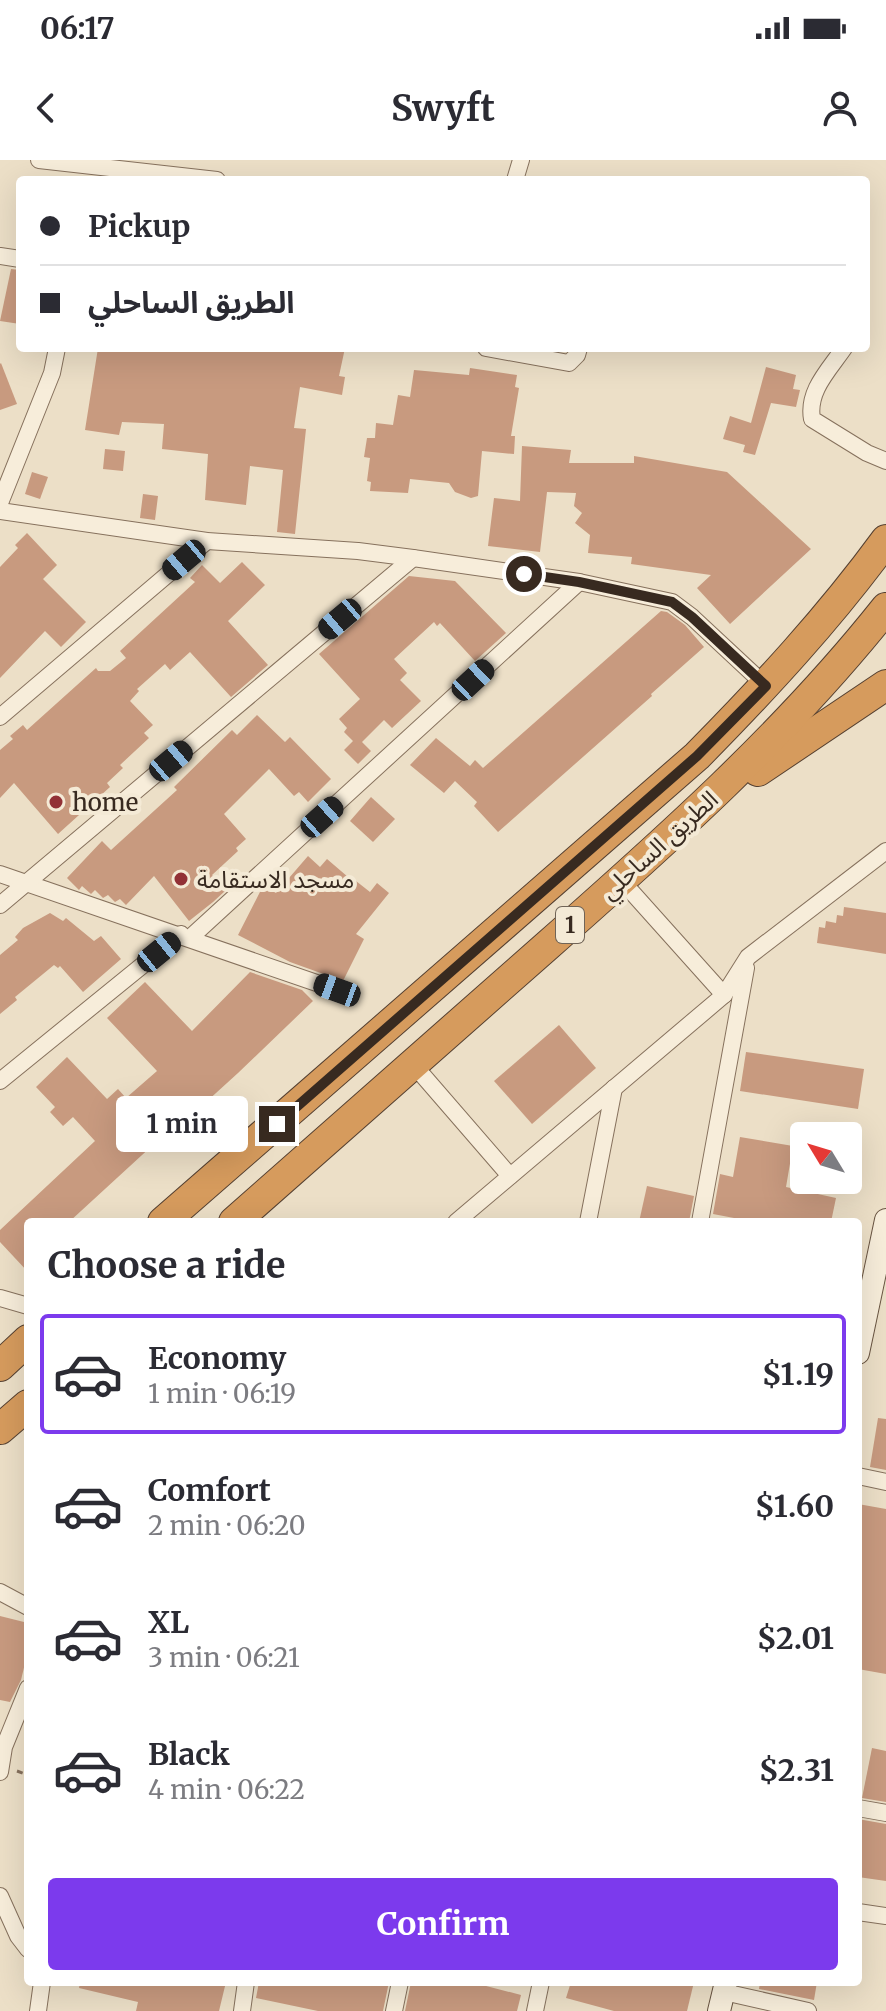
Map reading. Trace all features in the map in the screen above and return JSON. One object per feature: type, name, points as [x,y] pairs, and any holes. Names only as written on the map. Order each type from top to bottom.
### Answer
[{"type":"highway","name":"الطريق الساحلي","points":[[168,1218],[697,756],[766,686],[855,582],[886,540]]},
{"type":"highway","name":"الطريق الساحلي","points":[[239,1218],[685,824],[777,732],[855,647],[886,608]]},
{"type":"highway","points":[[685,824],[777,757],[886,685]]},
{"type":"highway","points":[[0,1366],[24,1344]]},
{"type":"highway","points":[[0,1430],[24,1409]]},
{"type":"street","points":[[39,160],[172,176]]},
{"type":"street","points":[[0,503],[52,373],[56,352]]},
{"type":"street","points":[[508,352],[569,363],[578,352]]},
{"type":"street","points":[[841,352],[810,403],[812,419],[867,453],[886,461]]},
{"type":"street","points":[[0,511],[207,541],[358,551],[413,558],[579,582],[672,602],[766,686]]},
{"type":"street","points":[[0,717],[207,541]]},
{"type":"street","points":[[0,905],[413,558]]},
{"type":"street","points":[[0,1081],[186,936],[579,582]]},
{"type":"street","points":[[461,1218],[724,995],[748,957],[886,851]]},
{"type":"street","points":[[0,874],[337,990]]},
{"type":"street","points":[[621,880],[724,995]]},
{"type":"street","points":[[701,1218],[748,957]]},
{"type":"street","points":[[413,1064],[510,1176]]},
{"type":"street","points":[[589,1218],[614,1088]]},
{"type":"street","points":[[862,1340],[880,1279],[886,1220]]},
{"type":"street","points":[[0,1298],[24,1305]]},
{"type":"street","points":[[862,1477],[886,1482]]},
{"type":"street","points":[[0,1592],[24,1605]]},
{"type":"street","points":[[0,1772],[4,1747],[24,1698]]},
{"type":"street","points":[[862,1809],[886,1813]]},
{"type":"street","points":[[0,1896],[24,1944]]},
{"type":"street","points":[[862,1913],[886,1916]]},
{"type":"street","points":[[38,2011],[41,1986]]},
{"type":"street","points":[[242,2011],[245,1986]]},
{"type":"street","points":[[394,2011],[399,1986]]},
{"type":"street","points":[[535,2011],[540,1986]]},
{"type":"street","points":[[723,1995],[808,2011]]},
{"type":"building","points":[[11,269],[16,270],[16,323],[0,321]]},
{"type":"building","points":[[97,352],[344,352],[339,376],[345,377],[342,395],[300,387],[294,428],[306,429],[295,534],[277,532],[283,470],[250,466],[246,505],[205,500],[208,454],[162,449],[164,424],[122,422],[119,435],[85,430]]},
{"type":"building","points":[[0,364],[17,404],[0,410]]},
{"type":"building","points":[[766,367],[796,375],[793,389],[800,390],[796,407],[771,403],[755,455],[743,452],[745,445],[723,439],[730,416],[751,423]]},
{"type":"building","points":[[470,368],[517,375],[515,387],[519,388],[511,436],[515,436],[514,454],[482,451],[478,496],[471,498],[455,492],[449,483],[410,479],[408,493],[370,491],[371,482],[367,481],[370,458],[364,457],[367,438],[375,438],[376,423],[393,425],[398,395],[410,397],[414,370],[469,375]]},
{"type":"building","points":[[522,446],[571,450],[569,463],[634,463],[634,456],[727,472],[811,549],[730,624],[697,588],[711,575],[631,564],[632,557],[588,553],[590,535],[575,523],[582,513],[574,506],[576,493],[547,492],[540,552],[488,546],[494,498],[520,501]]},
{"type":"building","points":[[105,449],[125,451],[123,471],[103,469]]},
{"type":"building","points":[[32,472],[48,477],[40,499],[25,494]]},
{"type":"building","points":[[143,494],[158,496],[155,520],[140,518]]},
{"type":"building","points":[[27,533],[57,565],[43,579],[86,622],[61,647],[45,631],[0,678],[0,567]]},
{"type":"building","points":[[242,562],[265,585],[228,621],[268,665],[231,697],[190,652],[170,670],[165,664],[137,689],[139,691],[130,701],[153,725],[144,733],[149,738],[120,765],[123,768],[107,783],[110,787],[58,834],[14,783],[0,798],[0,750],[13,739],[10,736],[23,725],[27,730],[96,668],[98,671],[110,671],[126,658],[120,651],[195,582],[190,578],[202,565],[220,583]]},
{"type":"building","points":[[409,576],[455,581],[506,633],[475,661],[440,623],[437,626],[434,622],[394,659],[407,673],[400,680],[421,701],[392,728],[384,720],[362,742],[371,751],[358,764],[344,750],[353,741],[344,732],[347,728],[339,719],[360,699],[319,654]]},
{"type":"building","points":[[661,611],[685,625],[704,647],[498,832],[474,806],[477,802],[455,781],[444,793],[410,765],[436,738],[470,766],[475,760],[483,768]]},
{"type":"building","points":[[257,715],[285,742],[290,737],[331,779],[308,802],[299,792],[294,796],[269,769],[224,814],[246,839],[236,848],[238,851],[212,875],[225,891],[213,902],[189,921],[154,876],[126,905],[120,899],[115,902],[108,895],[103,898],[95,890],[91,894],[82,886],[79,890],[67,878],[102,841],[111,850],[177,790],[174,787],[232,730],[237,735]]},
{"type":"building","points":[[371,797],[395,819],[373,842],[350,821]]},
{"type":"building","points":[[308,856],[320,867],[327,859],[370,892],[377,883],[389,893],[356,934],[364,939],[343,981],[290,962],[238,935],[263,886],[276,893]]},
{"type":"building","points":[[844,907],[886,913],[886,954],[817,943],[819,927],[825,928],[826,921],[836,923],[837,915],[843,916]]},
{"type":"building","points":[[50,913],[63,921],[66,918],[94,941],[101,936],[121,959],[83,992],[60,966],[54,965],[15,997],[17,1000],[0,1014],[0,955],[18,940],[15,937],[23,928]]},
{"type":"building","points":[[250,972],[302,990],[313,1001],[205,1103],[202,1100],[73,1218],[24,1218],[24,1268],[0,1242],[0,1230],[95,1141],[73,1117],[63,1126],[50,1112],[55,1107],[36,1087],[67,1057],[107,1099],[118,1089],[126,1098],[157,1071],[107,1018],[145,982],[192,1031]]},
{"type":"building","points":[[559,1025],[596,1068],[532,1124],[494,1081]]},
{"type":"building","points":[[746,1052],[864,1069],[858,1109],[740,1091]]},
{"type":"building","points":[[740,1137],[790,1145],[786,1187],[790,1188],[790,1194],[818,1194],[836,1198],[832,1218],[734,1218],[713,1214],[720,1174],[733,1177]]},
{"type":"building","points":[[647,1186],[694,1196],[690,1218],[640,1218]]},
{"type":"building","points":[[878,1418],[886,1419],[886,1470],[870,1467]]},
{"type":"building","points":[[862,1505],[886,1509],[886,1674],[862,1670]]},
{"type":"building","points":[[0,1616],[24,1622],[24,1668],[10,1702],[0,1700]]},
{"type":"building","points":[[872,1748],[886,1751],[886,1802],[862,1798]]},
{"type":"building","points":[[862,1820],[886,1824],[886,1881],[862,1878]]},
{"type":"building","points":[[225,1986],[219,2011],[136,2011],[138,2002],[79,1988]]},
{"type":"building","points":[[258,1986],[388,1986],[383,2011],[318,2011],[256,1998]]},
{"type":"building","points":[[410,1986],[486,1986],[521,1995],[517,2011],[405,2011]]},
{"type":"building","points":[[570,1986],[693,1986],[687,2011],[614,2011],[566,1998]]},
{"type":"building","points":[[759,1986],[816,1986],[814,2000],[759,1989]]},
{"type":"place","name":"home","points":[[56,802]]},
{"type":"place","name":"مسجد الاستقامة","points":[[181,879]]},
{"type":"route","points":[[277,1124],[697,756],[766,686],[672,602],[524,574]]}]
